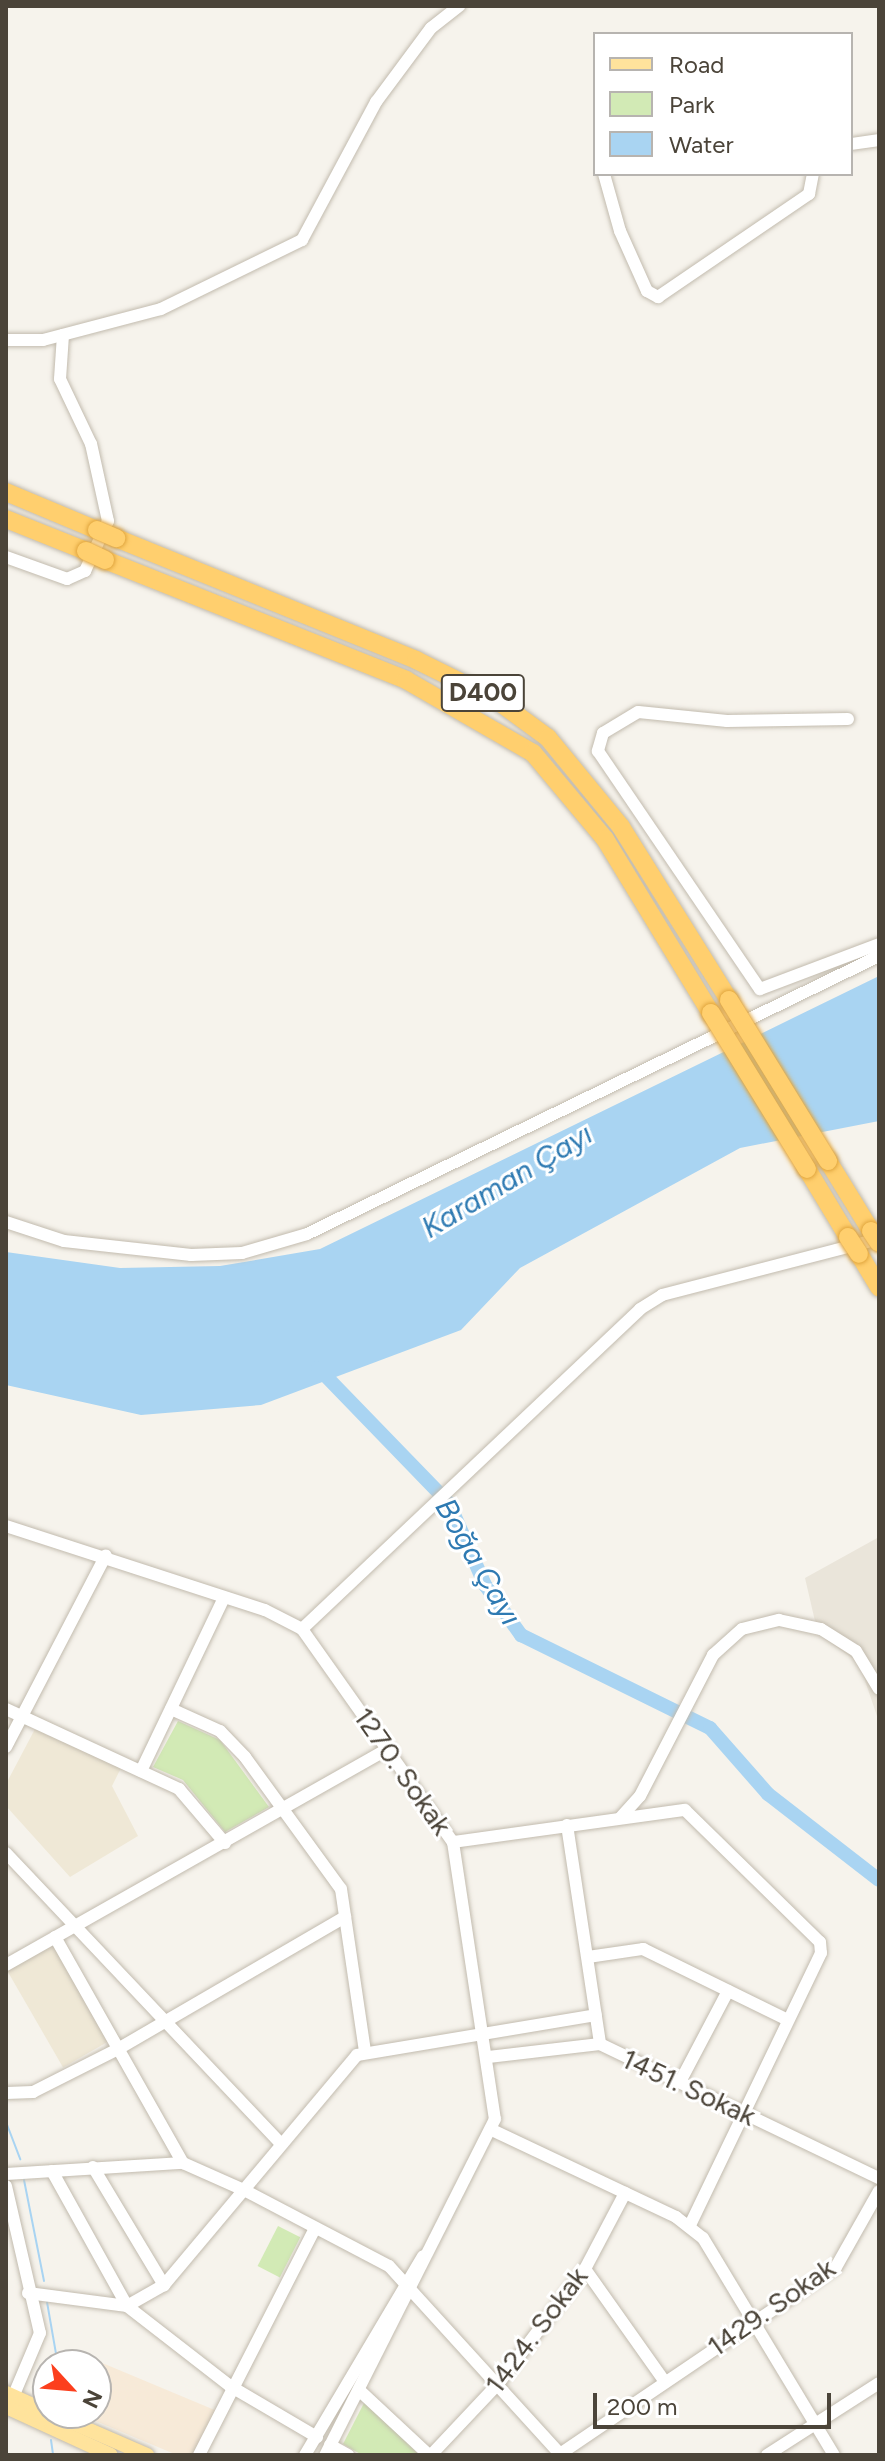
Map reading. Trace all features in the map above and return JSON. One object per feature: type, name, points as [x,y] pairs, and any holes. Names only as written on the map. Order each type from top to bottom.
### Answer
[{"type":"highway","name":"D400","points":[[6,492],[416,660],[495,699],[537,730],[621,827],[876,1238]]},
{"type":"highway","name":"D400","points":[[6,519],[406,680],[533,753],[605,839],[879,1287]]},
{"type":"main road","points":[[8,2403],[32,2408]]},
{"type":"main road","points":[[8,2403],[111,2455]]},
{"type":"main road","points":[[88,2429],[147,2455]]},
{"type":"street","points":[[6,340],[63,335],[191,299],[302,240],[376,102],[431,28],[459,6]]},
{"type":"street","points":[[853,144],[879,140]]},
{"type":"street","points":[[605,176],[620,231],[647,291],[658,297],[809,194],[813,176]]},
{"type":"street","points":[[6,557],[67,579],[85,571],[108,521],[91,444],[60,379],[63,335]]},
{"type":"street","points":[[848,719],[727,721],[638,712],[603,733],[598,751],[760,989],[879,944]]},
{"type":"street","points":[[6,1222],[64,1241],[191,1255],[242,1253],[307,1234],[879,956]]},
{"type":"street","points":[[6,1526],[106,1555],[302,1629],[450,1486],[662,1295],[876,1238]]},
{"type":"street","points":[[6,1747],[106,1555]]},
{"type":"street","points":[[141,1771],[224,1598]]},
{"type":"street","points":[[621,1817],[725,1640],[779,1620],[840,1638],[879,1689]]},
{"type":"street","name":"1270. Sokak","points":[[302,1629],[453,1842],[488,2057],[492,2130],[444,2228],[409,2289],[305,2455]]},
{"type":"street","points":[[6,1709],[179,1789],[225,1843]]},
{"type":"street","points":[[171,1709],[220,1731],[285,1808],[341,1889],[365,2051]]},
{"type":"street","points":[[6,1965],[389,1748]]},
{"type":"street","points":[[453,1842],[685,1810],[820,1942],[788,2020],[689,2227]]},
{"type":"street","points":[[567,1825],[600,2044]]},
{"type":"street","points":[[6,1853],[281,2144]]},
{"type":"street","points":[[6,2093],[33,2092],[118,2049],[345,1917]]},
{"type":"street","points":[[55,1937],[183,2163]]},
{"type":"street","points":[[588,1957],[643,1949],[788,2020]]},
{"type":"street","points":[[680,2082],[728,1991]]},
{"type":"street","points":[[28,2293],[127,2306],[164,2285],[246,2191],[281,2144],[365,2051],[596,2015]]},
{"type":"street","name":"1451. Sokak","points":[[488,2057],[600,2044],[879,2178]]},
{"type":"street","points":[[492,2130],[689,2227],[754,2319],[834,2455]]},
{"type":"street","points":[[6,2174],[183,2163],[246,2191],[389,2266],[560,2454]]},
{"type":"street","points":[[93,2167],[164,2285]]},
{"type":"street","points":[[52,2171],[127,2306],[230,2386],[317,2437]]},
{"type":"street","points":[[6,2186],[28,2293],[40,2333],[8,2403]]},
{"type":"street","name":"1429. Sokak","points":[[560,2454],[754,2319],[836,2267],[879,2191]]},
{"type":"street","name":"1424. Sokak","points":[[430,2455],[497,2385],[585,2269],[625,2193]]},
{"type":"street","points":[[199,2455],[230,2386],[315,2228]]},
{"type":"street","name":"1270. Sokak","points":[[328,2450],[409,2289],[419,2262],[444,2228]]},
{"type":"street","points":[[389,2266],[419,2262]]},
{"type":"street","points":[[585,2269],[665,2382]]},
{"type":"street","points":[[767,2455],[879,2383]]},
{"type":"street","points":[[359,2390],[430,2455]]},
{"type":"street","points":[[328,2450],[348,2455]]},
{"type":"shaded area","points":[[879,1537],[879,1722],[859,1663],[818,1634],[805,1578]]},
{"type":"shaded area","points":[[35,1729],[121,1768],[112,1786],[138,1836],[70,1877],[6,1806],[6,1784]]},
{"type":"shaded area","points":[[53,1944],[109,2041],[63,2067],[7,1970]]},
{"type":"shaded area","points":[[112,2367],[217,2411],[194,2455],[177,2455],[112,2428]]},
{"type":"green space","points":[[178,1721],[220,1740],[269,1807],[225,1832],[183,1780],[153,1767]]},
{"type":"green space","points":[[278,2226],[300,2237],[280,2277],[258,2266]]},
{"type":"green space","points":[[364,2403],[375,2410],[419,2455],[362,2455],[343,2444]]},
{"type":"water","name":"Karaman Çayı","points":[[879,976],[879,1121],[740,1148],[520,1268],[461,1330],[261,1405],[141,1415],[6,1385],[6,1252],[120,1268],[220,1266],[320,1249]]},
{"type":"waterway","name":"Boğa Çayı","points":[[318,1368],[449,1503],[485,1585],[521,1635],[710,1728],[768,1794],[879,1880]]},
{"type":"waterway","points":[[6,2122],[20,2159]]},
{"type":"waterway","points":[[24,2180],[44,2281]]},
{"type":"waterway","points":[[47,2302],[55,2349]]},
{"type":"waterway","points":[[51,2440],[53,2455]]}]
